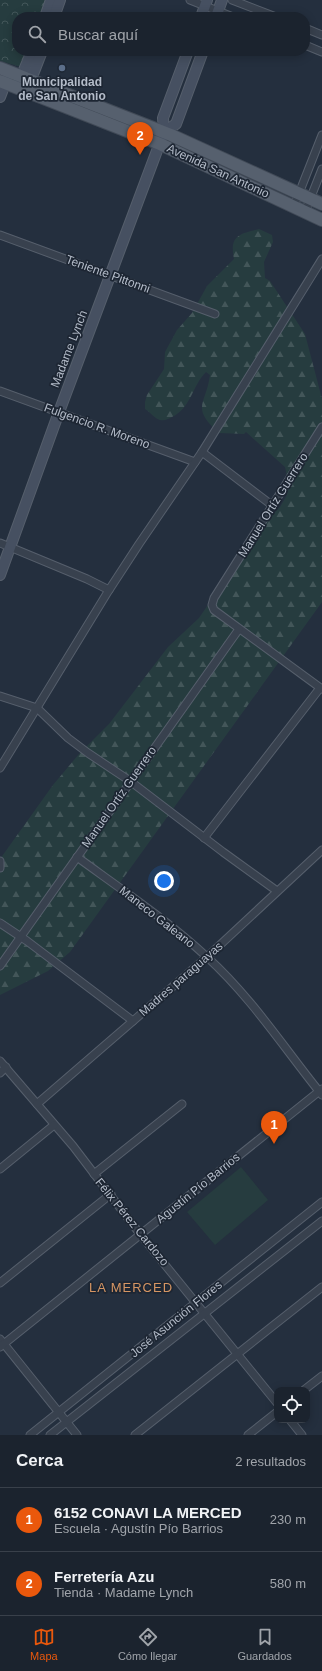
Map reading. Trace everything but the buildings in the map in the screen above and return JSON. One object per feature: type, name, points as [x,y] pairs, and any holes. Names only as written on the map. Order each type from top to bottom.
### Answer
[{"type":"main road","name":"Avenida San Antonio","points":[[5,69],[17,83],[82,106],[322,204]]},
{"type":"main road","name":"Avenida San Antonio","points":[[162,138],[322,220]]},
{"type":"street","points":[[47,12],[51,0]]},
{"type":"street","points":[[56,12],[60,0]]},
{"type":"street","points":[[190,0],[206,3],[215,12]]},
{"type":"street","points":[[218,12],[222,0]]},
{"type":"street","points":[[232,0],[263,12]]},
{"type":"street","points":[[310,30],[322,35]]},
{"type":"street","points":[[310,47],[322,52]]},
{"type":"street","points":[[17,83],[30,56]]},
{"type":"street","points":[[0,97],[17,83],[38,56]]},
{"type":"street","points":[[162,138],[163,118],[186,56]]},
{"type":"street","points":[[162,138],[176,124],[201,56]]},
{"type":"street","points":[[300,209],[305,197],[322,135]]},
{"type":"street","name":"Madame Lynch","points":[[0,575],[59,412],[162,138]]},
{"type":"street","points":[[300,209],[305,197],[322,169]]},
{"type":"street","name":"Teniente Pittonni","points":[[0,235],[215,314]]},
{"type":"street","points":[[0,768],[109,590],[202,452],[322,259]]},
{"type":"street","name":"Fulgencio R. Moreno","points":[[0,391],[195,462]]},
{"type":"street","name":"Manuel Ortíz Guerrero","points":[[0,966],[238,629],[214,610],[212,604],[322,427]]},
{"type":"street","points":[[202,452],[273,506]]},
{"type":"street","points":[[0,543],[87,579],[109,590]]},
{"type":"street","points":[[204,838],[321,689],[238,629]]},
{"type":"street","points":[[0,696],[37,708],[78,745],[130,781],[277,892]]},
{"type":"street","name":"Madres paraguayas","points":[[37,1104],[208,957],[322,850]]},
{"type":"street","name":"Maneco Galeano","points":[[77,857],[155,914],[208,957],[258,1010],[321,1092]]},
{"type":"street","points":[[0,861],[0,868]]},
{"type":"street","points":[[0,923],[21,936],[133,1021]]},
{"type":"street","name":"Félix Pérez Cardozo","points":[[0,1061],[73,1146],[140,1234],[197,1302],[274,1399]]},
{"type":"street","points":[[0,1073],[6,1067]]},
{"type":"street","name":"Agustín Pío Barrios","points":[[1,1343],[321,1092]]},
{"type":"street","points":[[94,1174],[182,1104]]},
{"type":"street","points":[[0,1169],[54,1125]]},
{"type":"street","points":[[0,1283],[111,1194]]},
{"type":"street","name":"José Asunción Flores","points":[[30,1435],[322,1202]]},
{"type":"street","name":"José Asunción Flores","points":[[50,1435],[322,1220]]},
{"type":"street","points":[[135,1435],[322,1287]]},
{"type":"street","points":[[1,1343],[77,1435]]},
{"type":"street","points":[[308,1387],[322,1376]]},
{"type":"street","points":[[248,1435],[274,1414]]},
{"type":"street","points":[[292,1423],[302,1435]]},
{"type":"green space","points":[[0,0],[46,0],[42,12],[12,12],[12,56],[25,56],[21,67],[0,61]]},
{"type":"green space","points":[[259,229],[272,235],[273,242],[264,262],[265,278],[270,281],[305,334],[322,399],[322,602],[70,952],[48,971],[0,995],[0,859],[53,785],[79,754],[109,724],[168,647],[199,618],[261,527],[280,507],[287,495],[288,481],[285,467],[246,432],[244,434],[219,433],[205,417],[202,411],[202,406],[210,375],[206,372],[183,408],[172,417],[165,420],[160,420],[145,409],[147,395],[164,369],[165,352],[177,330],[192,313],[207,286],[234,259],[233,245],[235,240],[241,234]]},
{"type":"green space","points":[[241,1167],[268,1200],[215,1245],[187,1212]]},
{"type":"place","name":"Municipalidad de San Antonio","points":[[62,68]]},
{"type":"place","name":"Ferretería Azu","points":[[140,155]]},
{"type":"place","name":"6152 CONAVI LA MERCED","points":[[274,1144]]},
{"type":"district","name":"LA MERCED","points":[[131,1287]]}]
